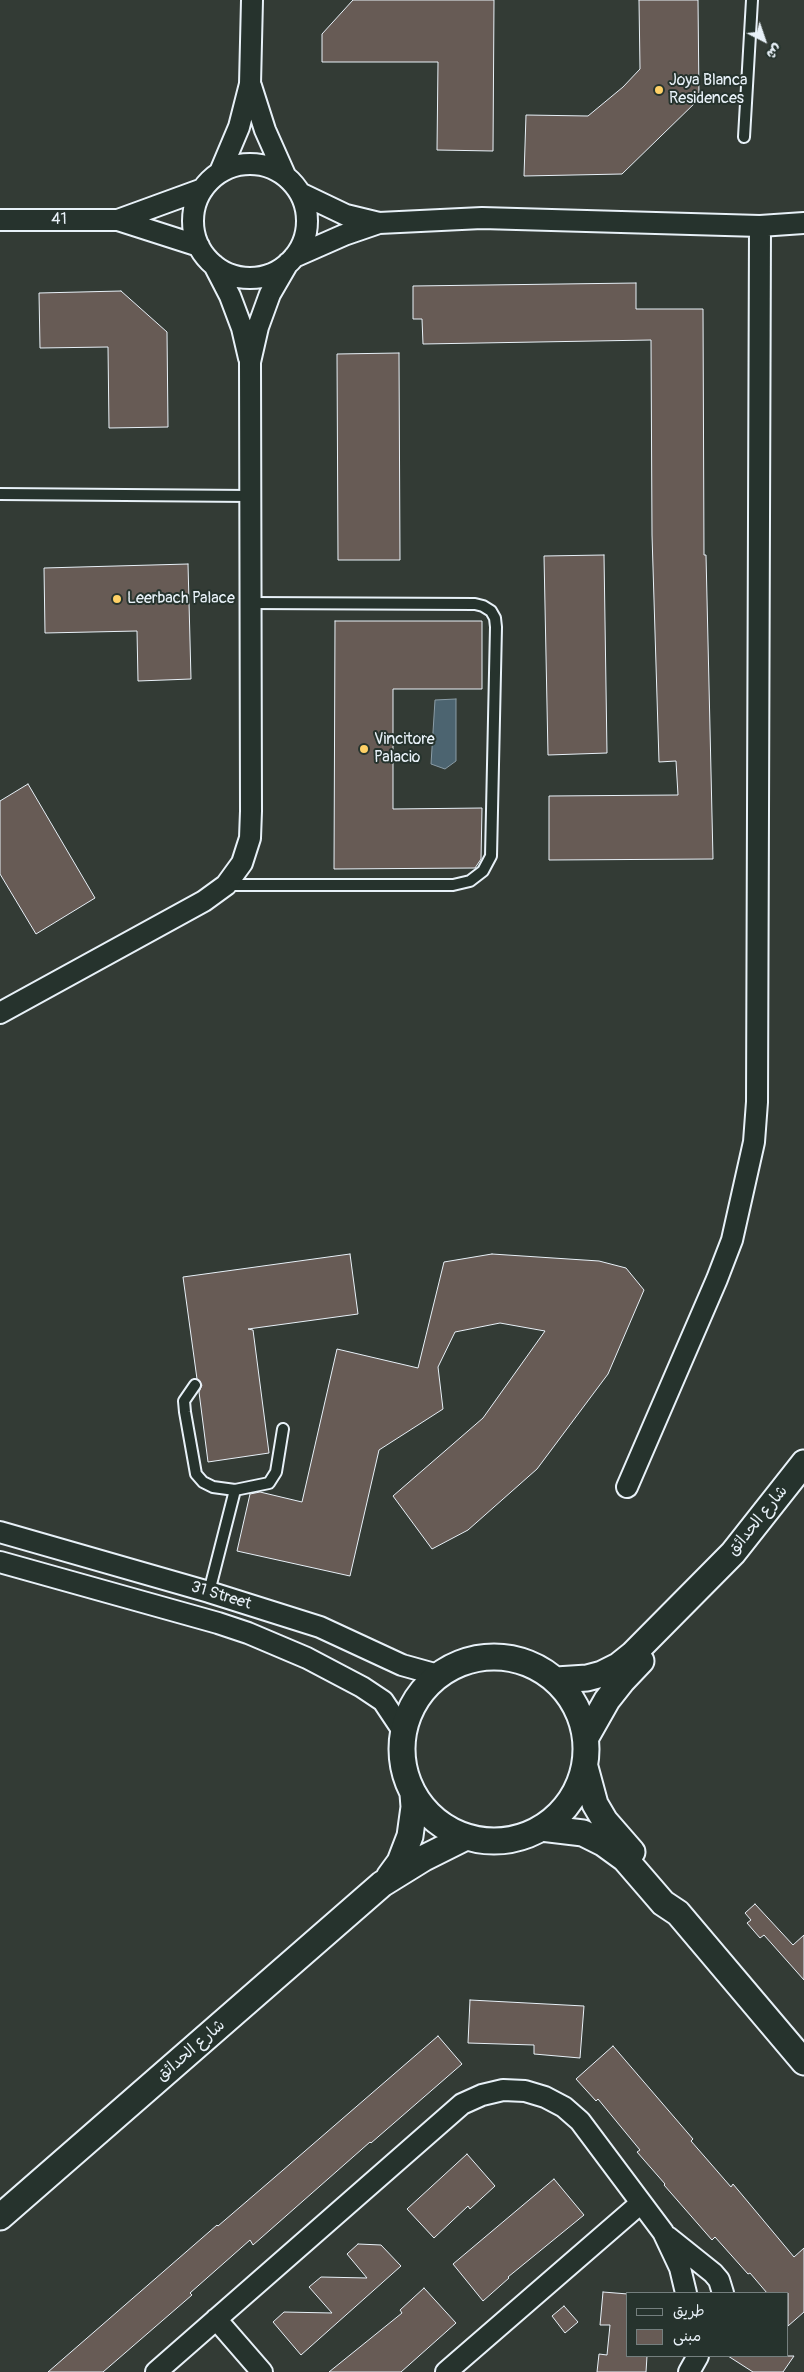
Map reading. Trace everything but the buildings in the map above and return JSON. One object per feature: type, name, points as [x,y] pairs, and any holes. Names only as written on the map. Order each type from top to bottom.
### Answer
[{"type":"street","points":[[220,172],[239,128],[250,84],[252,0]]},
{"type":"street","points":[[0,1012],[204,901],[226,885],[242,863],[250,838],[250,362],[258,327],[270,294],[303,243],[307,226],[306,209],[300,193],[285,175],[265,130],[250,84]]},
{"type":"street","points":[[250,362],[242,328],[230,296],[214,265],[199,246],[194,232],[193,217],[196,202],[203,189],[220,172],[236,165],[253,164],[270,167],[285,175]]},
{"type":"street","points":[[118,220],[203,189]]},
{"type":"street","points":[[300,193],[346,215],[379,223]]},
{"type":"street","points":[[214,265],[232,275],[251,278],[271,274],[291,260],[344,235],[379,223],[482,218],[760,226],[804,223]]},
{"type":"street","name":"41","points":[[0,220],[118,220]]},
{"type":"street","points":[[118,220],[199,246]]},
{"type":"street","points":[[627,1486],[729,1248],[754,1142],[757,1102],[760,226]]},
{"type":"street","name":"شارع الحدائق","points":[[710,1577],[754,1527],[804,1463]]},
{"type":"street","name":"31 Street","points":[[0,1532],[209,1592],[320,1628],[402,1665],[438,1675]]},
{"type":"street","name":"31 Street","points":[[0,1562],[248,1633],[307,1658],[362,1687],[383,1701],[403,1730]]},
{"type":"street","points":[[556,1680],[587,1678],[618,1666],[633,1654],[710,1577]]},
{"type":"street","points":[[586,1738],[607,1700],[622,1681],[698,1602],[706,1591],[710,1577]]},
{"type":"street","points":[[585,1767],[580,1783],[568,1804],[541,1828],[525,1836],[508,1840],[490,1841],[466,1837],[435,1821],[413,1794],[405,1775],[402,1760],[403,1730],[411,1707],[418,1696],[438,1675],[470,1660],[487,1656],[505,1657],[523,1661],[540,1668],[556,1680],[576,1706],[586,1738],[585,1767],[590,1793],[600,1813],[674,1900],[678,1913]]},
{"type":"street","points":[[382,1884],[400,1862],[408,1842],[413,1822],[413,1794]]},
{"type":"street","points":[[541,1828],[583,1834],[603,1843],[628,1863],[663,1903],[678,1913],[800,2051]]},
{"type":"street","points":[[382,1884],[424,1858],[466,1837]]},
{"type":"street","name":"شارع الحدائق","points":[[0,2217],[382,1884]]},
{"type":"street","points":[[156,2372],[462,2104],[482,2095],[503,2090],[525,2091],[545,2097],[564,2107],[580,2121],[663,2232],[680,2268],[686,2292]]},
{"type":"street","points":[[446,2372],[641,2203]]},
{"type":"street","points":[[663,2232],[713,2273],[723,2292]]},
{"type":"street","points":[[216,2319],[262,2372]]},
{"type":"street","points":[[683,2372],[684,2357]]},
{"type":"street","points":[[689,2372],[697,2357]]},
{"type":"lane","points":[[744,137],[752,0]]},
{"type":"lane","points":[[0,494],[250,496]]},
{"type":"lane","points":[[226,885],[453,885],[470,881],[483,871],[491,856],[496,627],[495,618],[491,611],[484,606],[475,604],[251,603]]},
{"type":"lane","points":[[196,1385],[184,1401],[196,1474],[203,1482],[213,1487],[235,1490],[264,1486],[274,1478],[283,1429]]},
{"type":"lane","points":[[209,1592],[235,1490]]},
{"type":"water","points":[[456,699],[456,761],[445,769],[431,764],[435,700]]},
{"type":"place","name":"Joya Blanca Residences","points":[[659,90]]},
{"type":"place","name":"Leerbach Palace","points":[[117,599]]},
{"type":"place","name":"Vincitore Palacio","points":[[364,749]]}]
